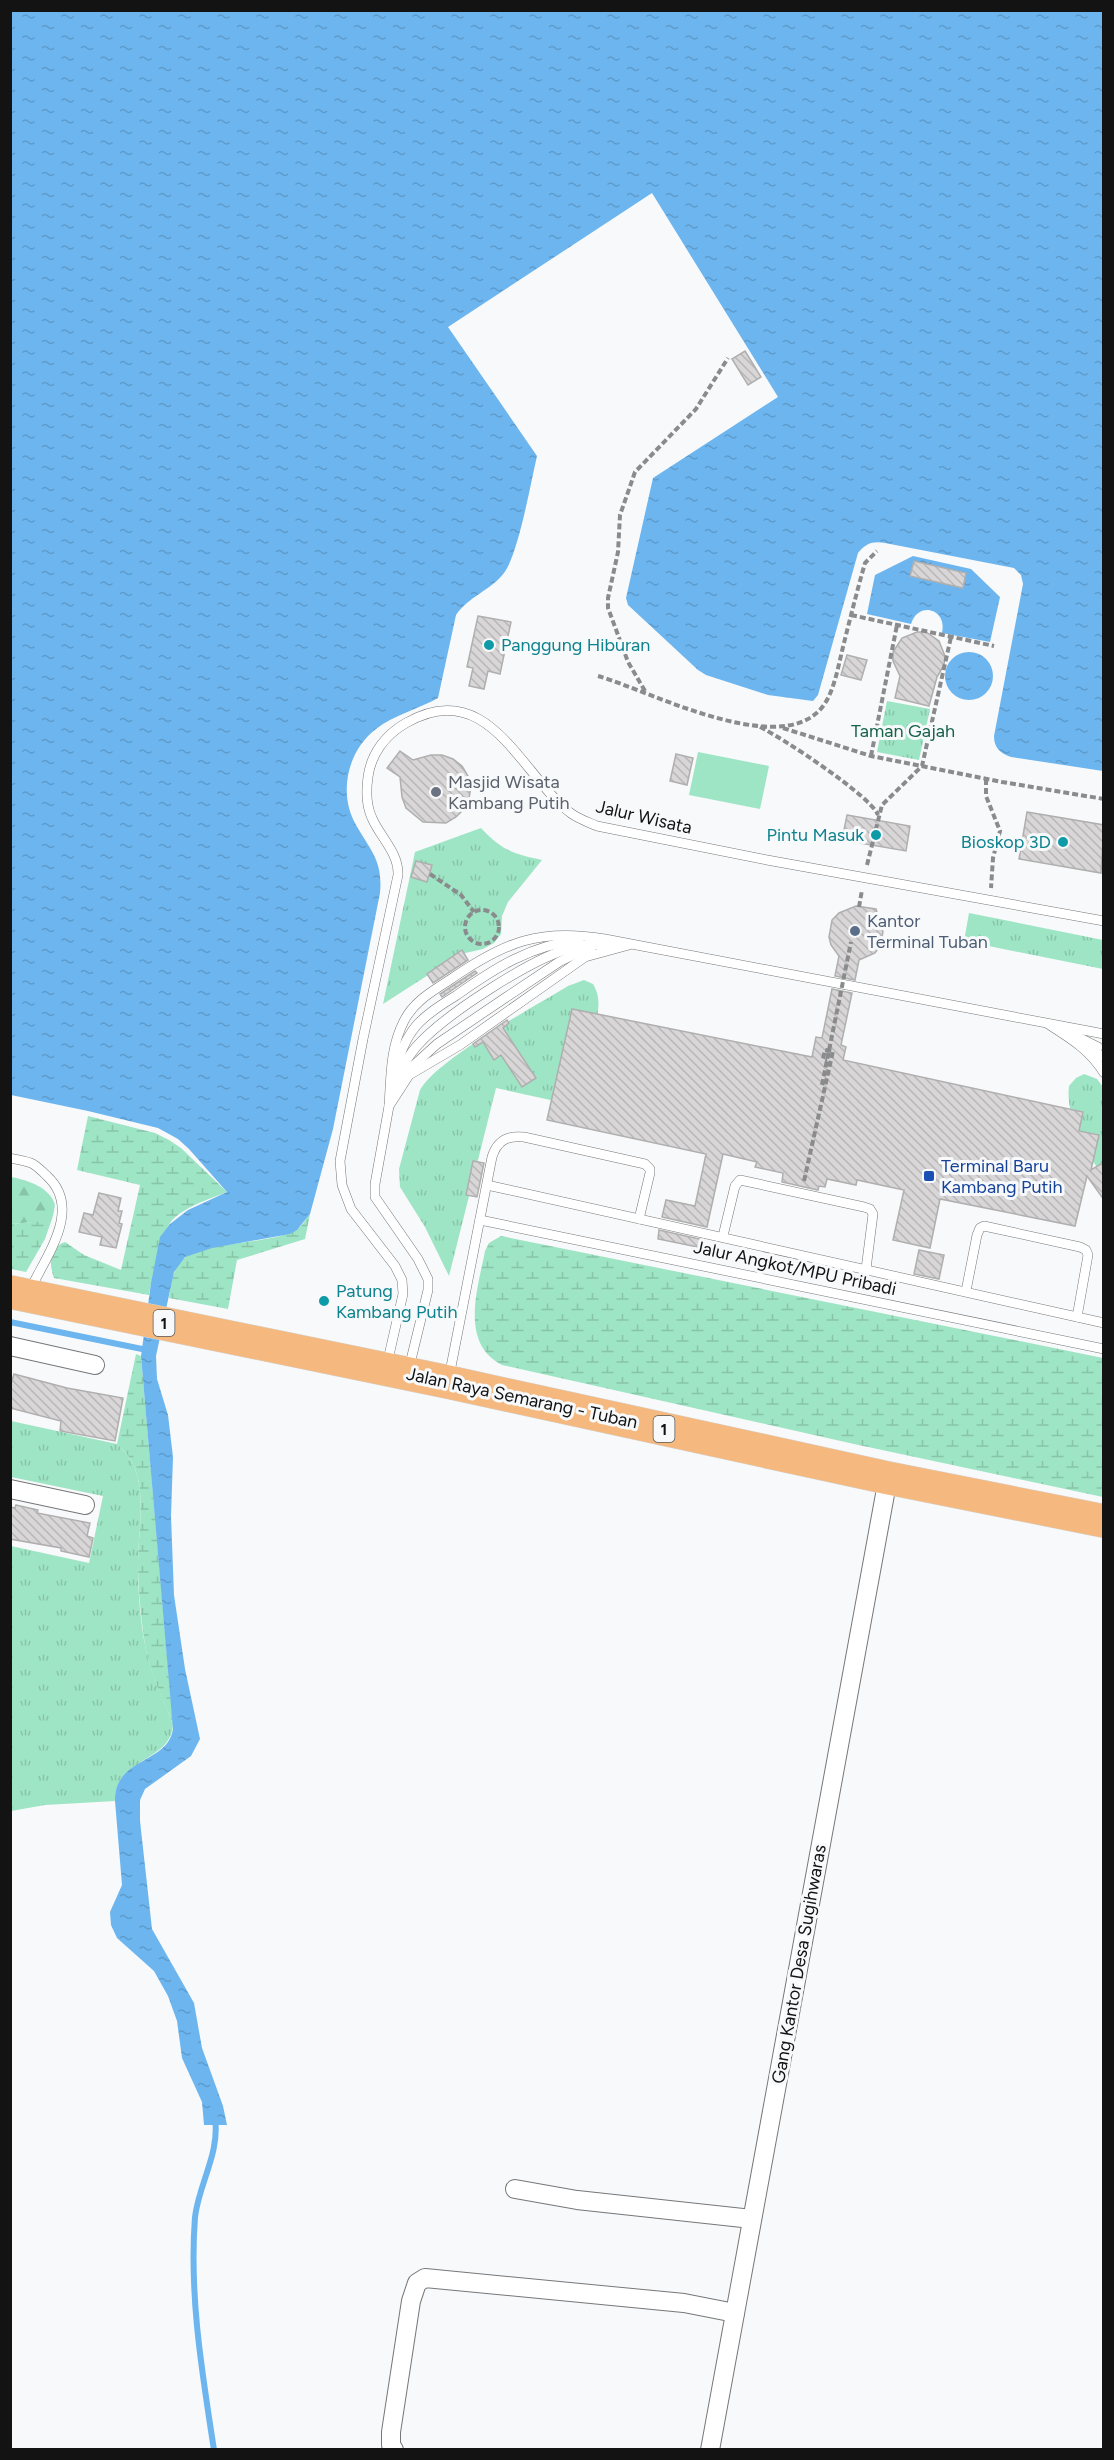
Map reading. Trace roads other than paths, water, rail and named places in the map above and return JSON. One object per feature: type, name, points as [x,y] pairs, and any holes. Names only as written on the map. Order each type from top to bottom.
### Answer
[{"type":"highway","name":"Jalan Raya Semarang - Tuban","points":[[19,1294],[397,1371],[888,1478],[1104,1521]]},
{"type":"street","points":[[10,1346],[95,1365]]},
{"type":"street","name":"Gang Kantor Desa Sugihwaras","points":[[710,2450],[888,1478]]},
{"type":"street","points":[[10,1489],[85,1505]]},
{"type":"street","points":[[515,2189],[577,2200],[752,2219]]},
{"type":"street","points":[[394,2450],[391,2445],[391,2432],[411,2301],[417,2283],[425,2278],[684,2302],[735,2313]]},
{"type":"lane","name":"Jalur Wisata","points":[[397,1371],[402,1280],[393,1262],[361,1224],[349,1205],[342,1185],[340,1161],[398,875],[396,860],[373,821],[367,800],[368,776],[371,761],[388,736],[414,719],[441,712],[465,714],[490,726],[564,807],[582,820],[611,830],[1104,921]]},
{"type":"lane","points":[[389,1106],[393,1052],[405,1019],[417,1003],[479,960],[510,945],[538,936],[583,936],[635,944],[1043,1021],[1104,1036]]},
{"type":"lane","points":[[397,1371],[429,1285],[425,1270],[375,1197],[375,1184],[398,1060],[415,1027],[436,1009],[488,974],[530,951],[562,942],[587,940],[635,944]]},
{"type":"lane","points":[[389,1106],[410,1075],[460,1045],[585,957],[635,944]]},
{"type":"lane","points":[[389,1106],[405,1073],[421,1057],[452,1033],[559,962],[586,951],[635,944]]},
{"type":"lane","points":[[389,1106],[402,1067],[415,1048],[444,1021],[496,986],[532,965],[574,947],[635,944]]},
{"type":"lane","points":[[1043,1021],[1104,1043]]},
{"type":"lane","points":[[1043,1021],[1104,1050]]},
{"type":"lane","points":[[1043,1021],[1081,1041],[1104,1058]]},
{"type":"lane","points":[[1043,1021],[1083,1047],[1092,1055],[1104,1073]]},
{"type":"lane","points":[[448,1382],[487,1185],[497,1146],[506,1138],[524,1137],[645,1164],[650,1169],[639,1219]]},
{"type":"lane","points":[[10,1158],[34,1164],[59,1189],[63,1200],[59,1230],[19,1294]]},
{"type":"lane","name":"Jalur Angkot/MPU Pribadi","points":[[723,1236],[738,1181],[864,1207],[873,1212],[866,1269]]},
{"type":"lane","name":"Jalur Angkot/MPU Pribadi","points":[[487,1185],[1104,1323]]},
{"type":"lane","name":"Jalur Angkot/MPU Pribadi","points":[[480,1220],[1104,1349]]},
{"type":"lane","points":[[966,1291],[977,1235],[980,1228],[984,1226],[1080,1247],[1086,1250],[1088,1255],[1077,1317]]},
{"type":"water","points":[[11,11],[1103,11],[1103,771],[1011,757],[996,747],[994,736],[1023,584],[1021,575],[1014,568],[885,543],[867,545],[858,553],[818,695],[813,701],[768,695],[706,675],[628,605],[626,598],[653,478],[778,397],[652,193],[448,327],[537,456],[519,535],[504,573],[456,615],[438,698],[376,729],[366,738],[352,761],[348,774],[347,800],[356,825],[378,864],[380,893],[333,1129],[310,1214],[297,1230],[290,1234],[212,1248],[185,1257],[174,1272],[156,1356],[157,1379],[168,1415],[173,1457],[171,1516],[174,1595],[185,1669],[200,1739],[191,1756],[145,1789],[140,1800],[140,1821],[152,1929],[194,2003],[202,2048],[223,2106],[227,2125],[204,2125],[202,2102],[182,2058],[177,2021],[168,1996],[154,1971],[117,1938],[111,1925],[110,1912],[122,1885],[115,1801],[117,1787],[123,1776],[132,1768],[162,1749],[173,1729],[141,1356],[151,1283],[160,1237],[170,1224],[188,1210],[227,1192],[189,1149],[178,1139],[158,1128],[11,1095]]},
{"type":"water","points":[[913,556],[971,569],[1000,597],[990,642],[942,633],[941,618],[931,610],[920,612],[911,624],[867,614],[875,575]]},
{"type":"water","points":[[969,652],[986,659],[993,676],[986,693],[969,700],[952,693],[945,676],[952,659]]},
{"type":"waterway","points":[[10,1322],[147,1350]]},
{"type":"waterway","points":[[214,2450],[195,2304],[194,2246],[197,2204],[215,2144],[215,2118]]},
{"type":"place","name":"Panggung Hiburan","points":[[489,645]]},
{"type":"place","name":"Masjid Wisata Kambang Putih","points":[[436,792]]},
{"type":"place","name":"Pintu Masuk","points":[[876,835]]},
{"type":"place","name":"Bioskop 3D","points":[[1063,842]]},
{"type":"place","name":"Kantor Terminal Tuban","points":[[855,931]]},
{"type":"place","name":"Terminal Baru Kambang Putih","points":[[929,1176]]},
{"type":"place","name":"Patung Kambang Putih","points":[[324,1301]]},
{"type":"park label","name":"Taman Gajah","points":[[903,731]]}]
